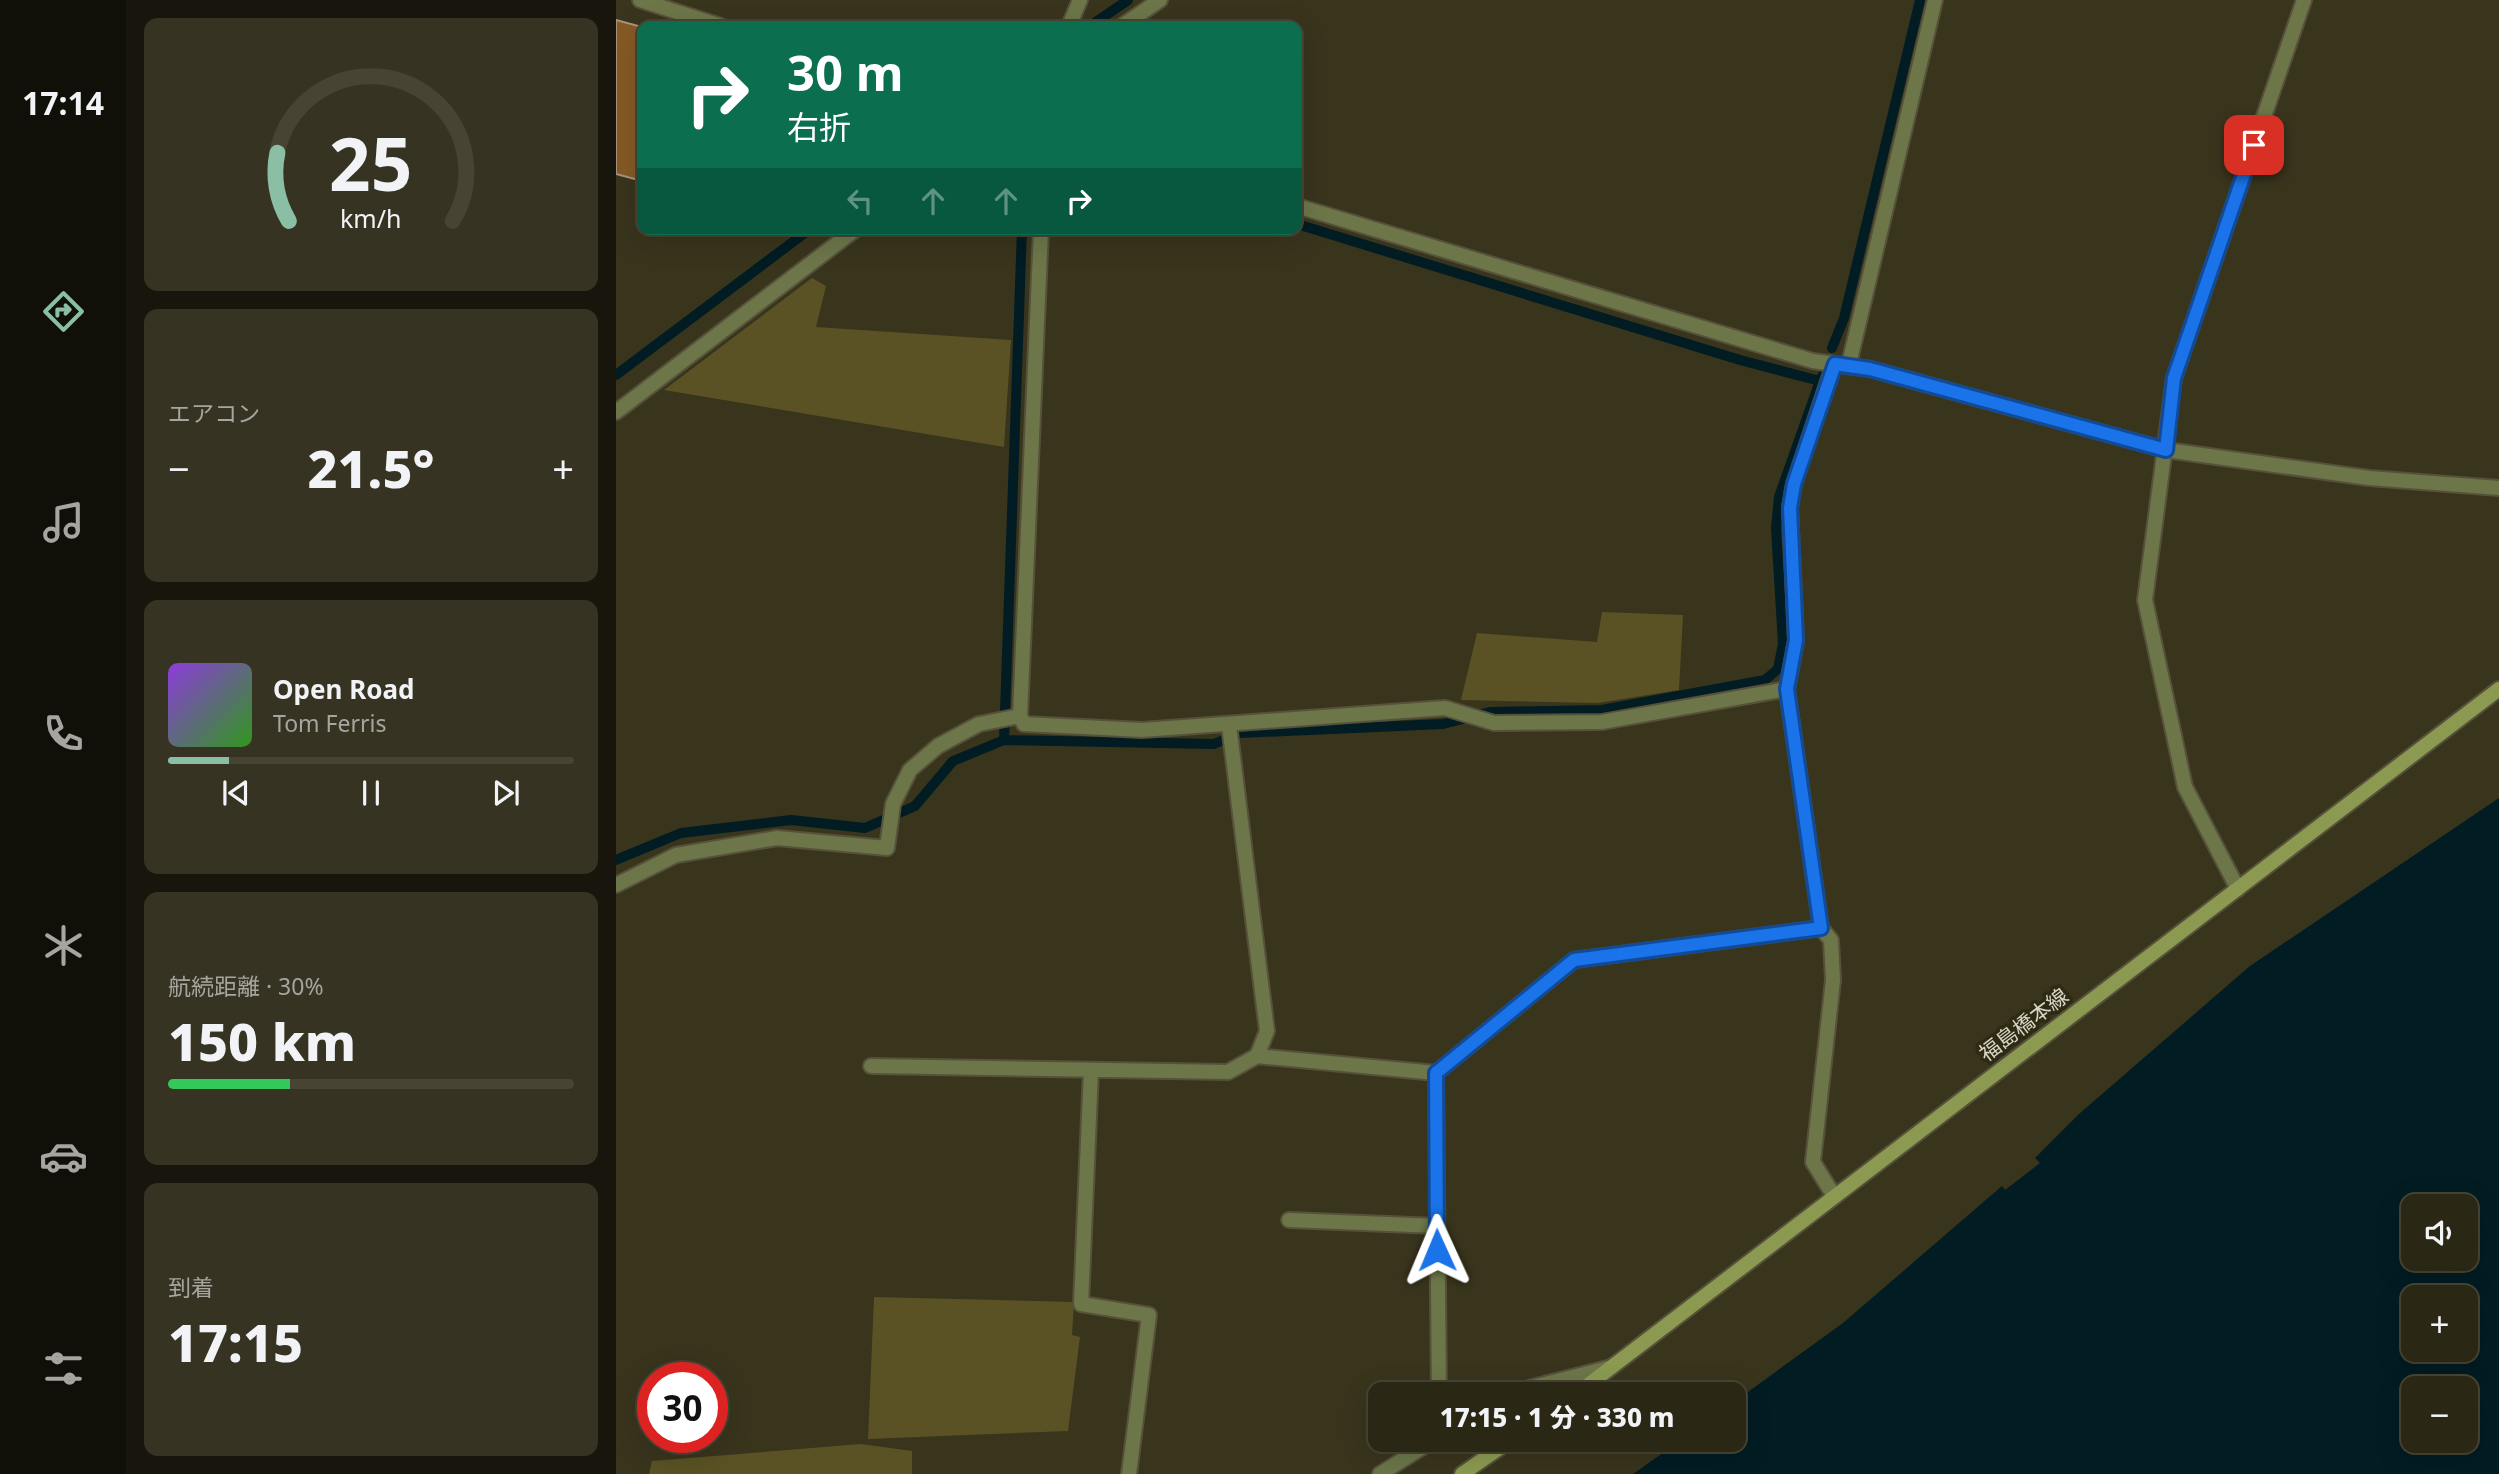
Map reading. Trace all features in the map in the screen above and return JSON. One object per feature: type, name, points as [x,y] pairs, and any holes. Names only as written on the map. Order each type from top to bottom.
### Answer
[{"type":"main road","name":"福島橋本線","points":[[1593,1382],[2499,689]]},
{"type":"main road","points":[[1462,1474],[1493,1452]]},
{"type":"street","points":[[640,0],[706,21]]},
{"type":"street","points":[[1071,21],[1080,0]]},
{"type":"street","points":[[1129,21],[1160,0]]},
{"type":"street","points":[[1834,1196],[1813,1162],[1833,980],[1831,940],[1821,928],[1787,689],[1796,640],[1790,508],[1794,484],[1842,364],[1936,0]]},
{"type":"street","points":[[2238,889],[2185,787],[2145,600],[2174,378],[2304,0]]},
{"type":"street","points":[[1302,208],[1813,361],[1842,364],[2166,450],[2370,478],[2499,488]]},
{"type":"street","points":[[616,412],[848,235]]},
{"type":"street","points":[[1041,235],[1018,716],[1024,723],[1230,732],[1445,708],[1494,723],[1602,722],[1787,689]]},
{"type":"street","points":[[616,886],[676,855],[777,838],[887,848],[893,804],[910,770],[938,746],[979,724],[1018,716]]},
{"type":"street","points":[[1230,732],[1267,1031],[1257,1056]]},
{"type":"street","points":[[871,1066],[1228,1072],[1257,1056],[1436,1073],[1574,960],[1821,928]]},
{"type":"street","points":[[1091,1070],[1081,1304],[1149,1315],[1129,1474]]},
{"type":"street","points":[[1436,1073],[1439,1382]]},
{"type":"street","points":[[1289,1220],[1437,1226]]},
{"type":"street","points":[[1553,1382],[1617,1365]]},
{"type":"street","points":[[1380,1474],[1415,1452]]},
{"type":"shaded area","points":[[812,278],[826,286],[816,327],[1011,340],[1004,447],[664,390]]},
{"type":"shaded area","points":[[1602,612],[1683,615],[1679,690],[1598,703],[1461,700],[1477,633],[1597,642]]},
{"type":"shaded area","points":[[874,1297],[1074,1302],[1072,1335],[1080,1337],[1068,1431],[868,1439]]},
{"type":"shaded area","points":[[861,1444],[912,1451],[912,1474],[649,1474],[652,1461]]},
{"type":"water","points":[[2499,798],[2499,1474],[1633,1474],[1664,1452],[1746,1452],[1746,1393],[1843,1323],[2002,1186],[2005,1190],[2040,1163],[2035,1158],[2079,1114],[2250,966]]},
{"type":"building","points":[[616,20],[637,26],[637,180],[616,174]]},
{"type":"waterway","points":[[1097,21],[1128,0]]},
{"type":"waterway","points":[[1832,348],[1844,318],[1920,0]]},
{"type":"waterway","points":[[1302,226],[1740,360],[1820,381],[1822,376]]},
{"type":"waterway","points":[[616,375],[802,235]]},
{"type":"waterway","points":[[616,860],[681,833],[791,820],[865,828],[915,806],[953,761],[1004,740],[1022,235]]},
{"type":"waterway","points":[[1004,740],[1214,744],[1240,733],[1443,724],[1490,712],[1602,710],[1765,680],[1778,669],[1783,644],[1776,528],[1779,497],[1820,381]]},
{"type":"route","points":[[1437,1250],[1436,1073],[1574,960],[1821,928],[1787,689],[1796,640],[1790,508],[1794,484],[1835,364],[1870,369],[2166,450],[2174,378],[2254,145]]}]
